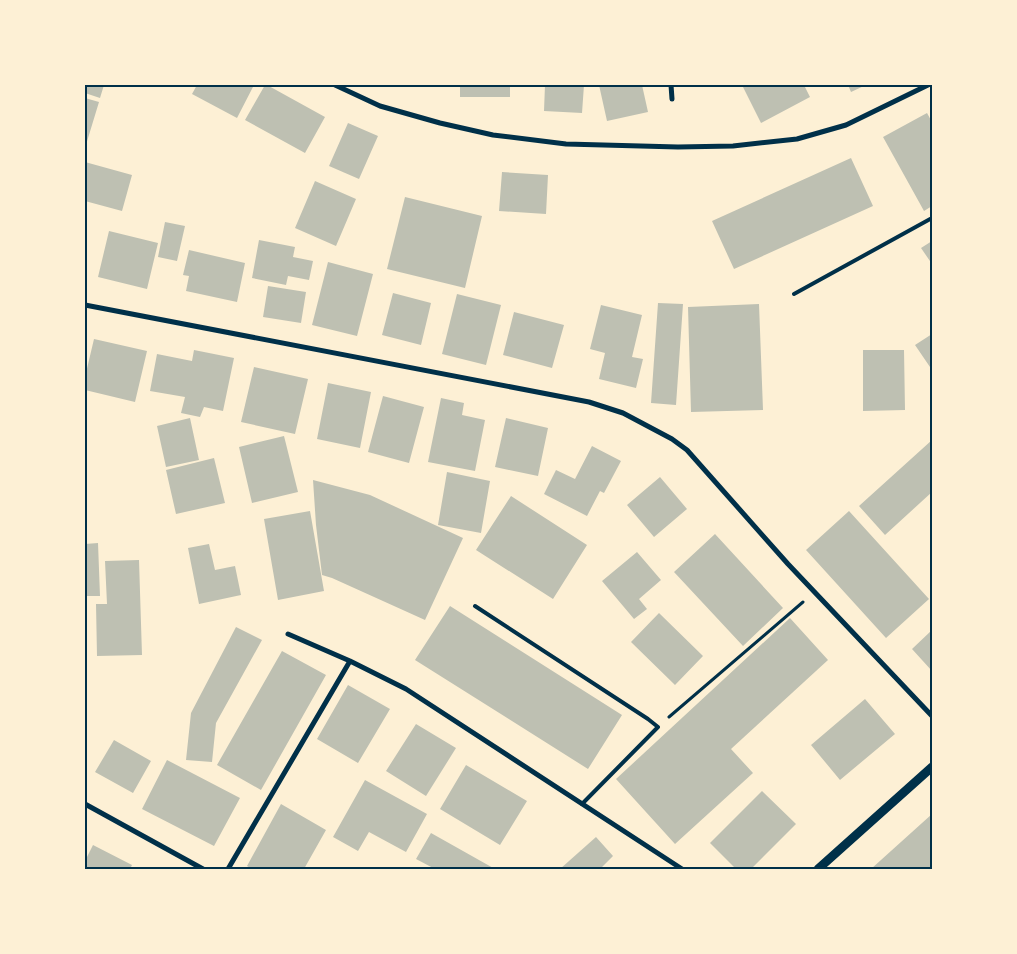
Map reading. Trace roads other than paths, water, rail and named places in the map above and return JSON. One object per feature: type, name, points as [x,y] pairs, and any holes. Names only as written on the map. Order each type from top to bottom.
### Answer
[{"type":"street","points":[[335,85],[380,106],[492,135],[566,144],[678,147],[733,146],[797,139],[846,126],[928,85]]},
{"type":"street","points":[[671,85],[672,99]]},
{"type":"street","points":[[85,305],[588,402],[623,413],[672,440],[686,450],[814,592],[932,716]]},
{"type":"street","points":[[288,634],[350,661],[406,689],[682,869]]},
{"type":"street","points":[[228,869],[350,661]]},
{"type":"street","points":[[818,869],[932,767]]},
{"type":"street","points":[[85,804],[203,869]]},
{"type":"lane","points":[[794,294],[932,218]]},
{"type":"lane","points":[[475,606],[658,727],[582,804]]}]
